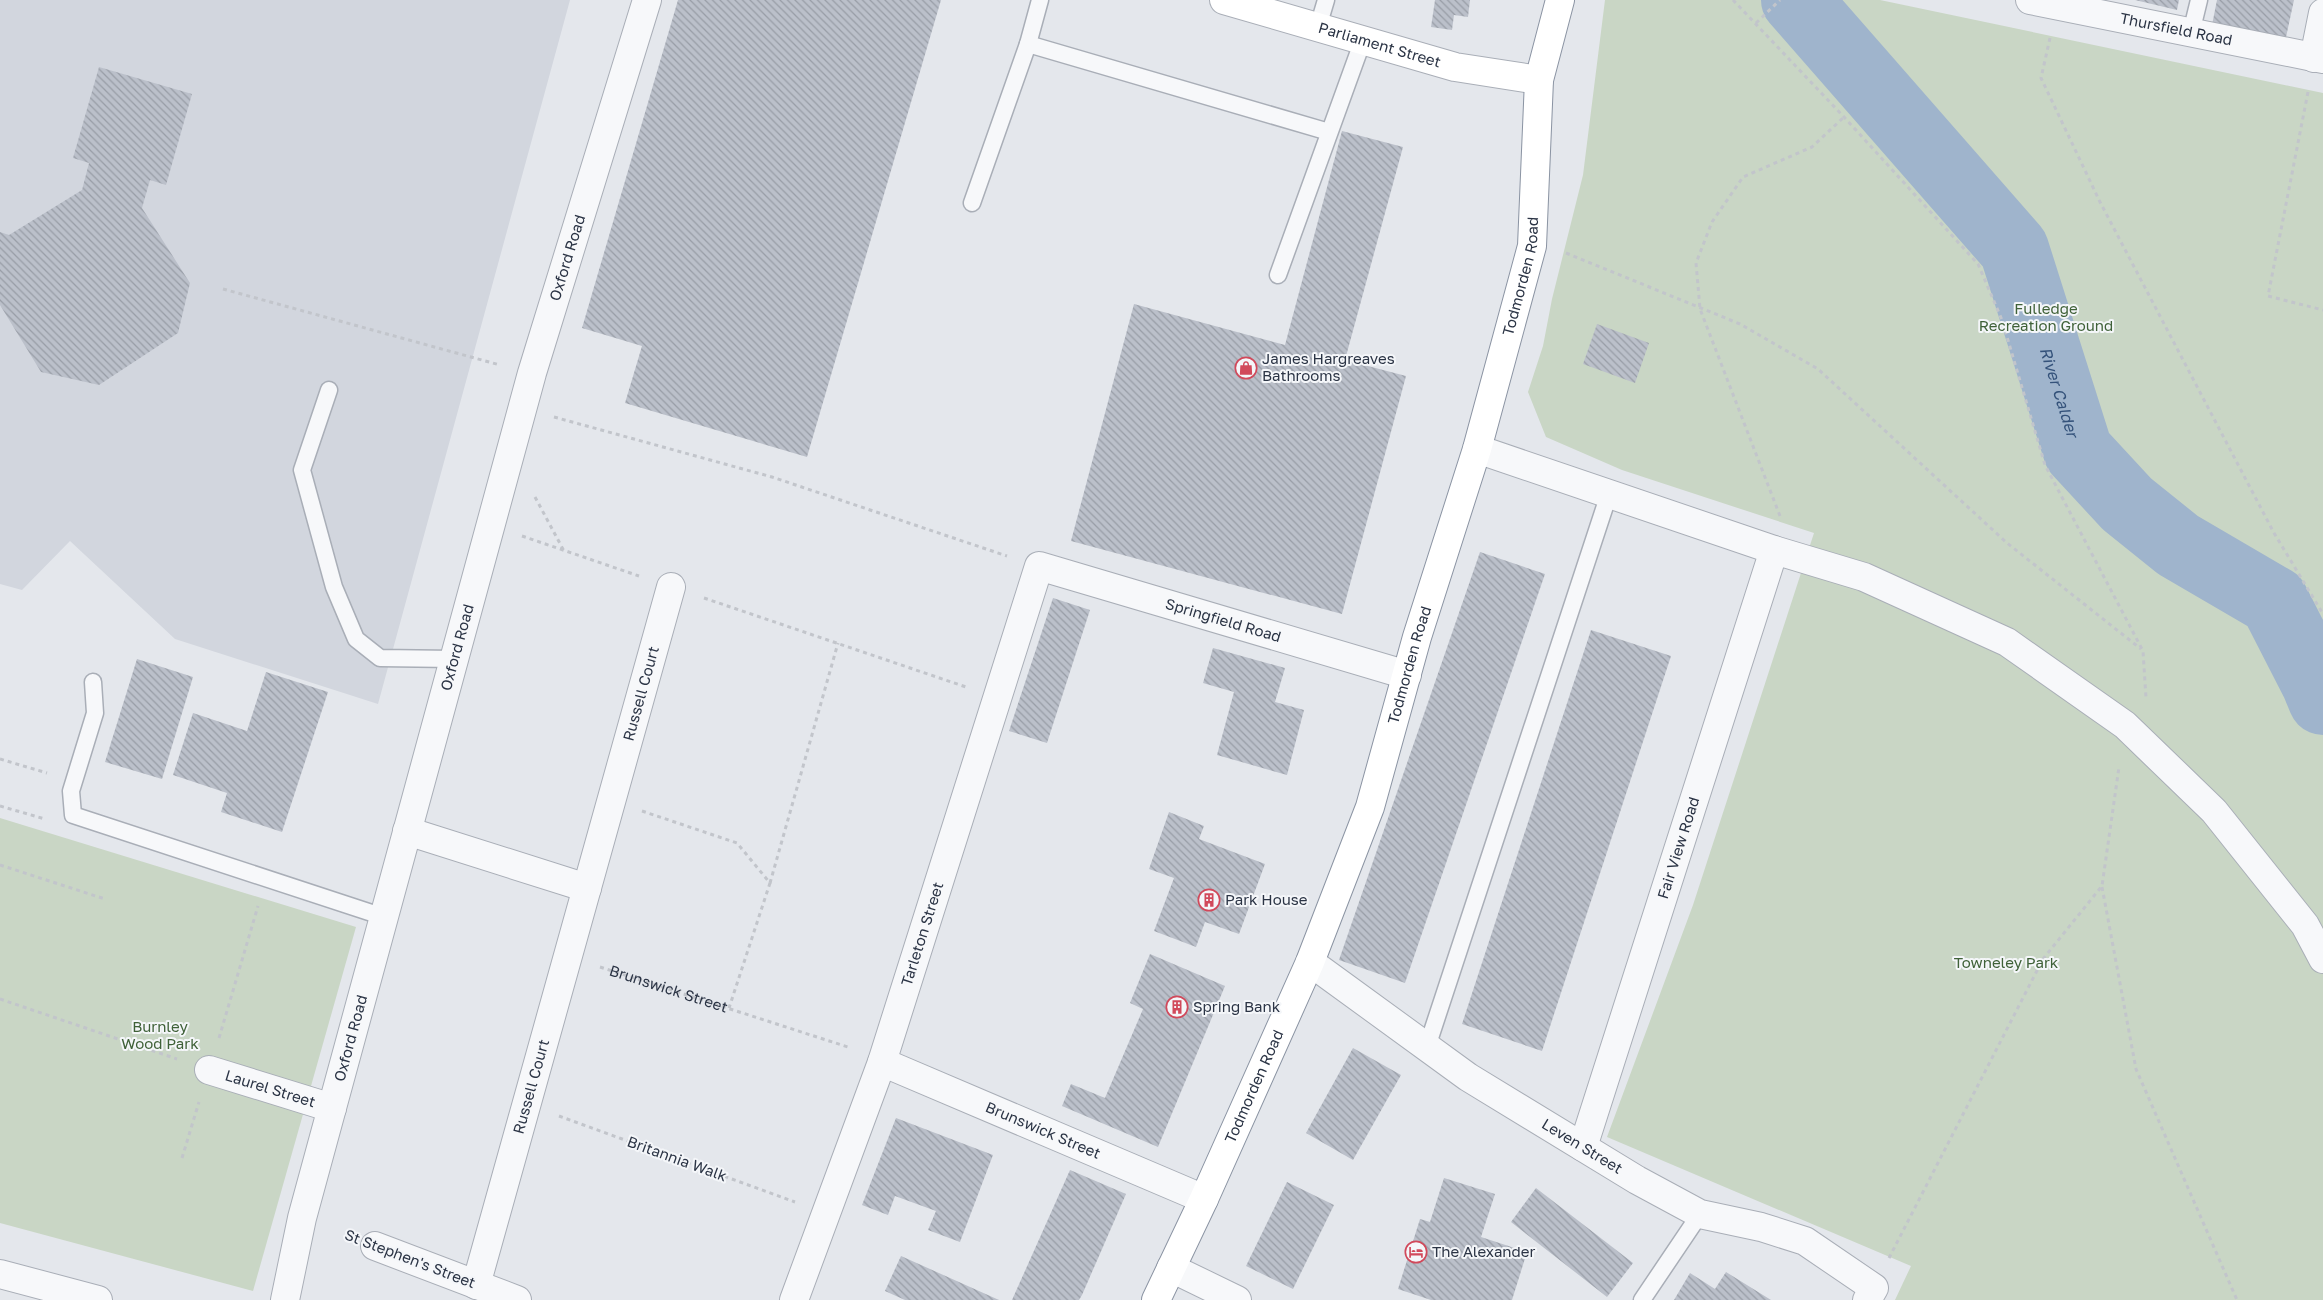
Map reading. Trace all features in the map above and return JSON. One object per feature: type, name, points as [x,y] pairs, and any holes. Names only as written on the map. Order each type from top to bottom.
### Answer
[{"type":"main road","name":"Parliament Street","points":[[1224,0],[1455,67],[1539,80]]},
{"type":"main road","name":"Todmorden Road","points":[[1156,1300],[1310,962],[1370,808],[1407,675],[1478,449],[1532,246],[1539,80],[1560,0]]},
{"type":"street","name":"Oxford Road","points":[[285,1300],[302,1218],[510,452],[532,373],[647,0]]},
{"type":"street","name":"Thursfield Road","points":[[2030,0],[2065,4],[2191,33],[2318,59]]},
{"type":"street","points":[[2318,59],[2323,13]]},
{"type":"street","points":[[1478,449],[1774,550],[1864,577],[2007,642],[2125,726],[2214,811],[2305,925],[2323,959]]},
{"type":"street","name":"Fair View Road","points":[[1583,1147],[1774,550]]},
{"type":"street","name":"Springfield Road","points":[[1039,566],[1407,675]]},
{"type":"street","name":"Tarleton Street","points":[[794,1300],[883,1060],[1039,566]]},
{"type":"street","name":"Russell Court","points":[[476,1285],[528,1105],[671,587]]},
{"type":"street","points":[[408,831],[587,888]]},
{"type":"street","name":"Leven Street","points":[[1310,962],[1468,1077],[1637,1180],[1700,1214],[1760,1227],[1805,1241],[1871,1294]]},
{"type":"street","name":"Brunswick Street","points":[[883,1060],[1204,1198]]},
{"type":"street","name":"Laurel Street","points":[[209,1070],[332,1108]]},
{"type":"street","name":"St Stephen's Street","points":[[376,1246],[517,1300]]},
{"type":"street","points":[[1172,1268],[1237,1300]]},
{"type":"street","points":[[0,1274],[98,1300]]},
{"type":"lane","points":[[972,203],[1028,44],[1040,0]]},
{"type":"lane","points":[[1318,27],[1326,0]]},
{"type":"lane","points":[[2191,33],[2199,0]]},
{"type":"lane","points":[[1278,274],[1363,40]]},
{"type":"lane","points":[[1028,44],[1329,132]]},
{"type":"lane","points":[[329,390],[302,470],[334,587],[356,639],[380,658],[454,659]]},
{"type":"lane","points":[[1427,1047],[1609,494]]},
{"type":"lane","points":[[93,682],[95,713],[71,791],[73,815],[384,917]]},
{"type":"lane","points":[[1642,1300],[1700,1214]]},
{"type":"path","points":[[1733,0],[1844,117],[1978,264],[2002,320],[2045,465],[2143,651],[2146,697],[2125,726],[2102,886],[2136,1069],[2237,1300]]},
{"type":"path","points":[[1756,23],[1780,0]]},
{"type":"path","points":[[2065,4],[2041,78],[2100,202],[2260,507],[2323,614]]},
{"type":"path","points":[[2318,59],[2268,296],[2323,310]]},
{"type":"path","points":[[1774,550],[1782,523],[1700,309],[1696,263],[1712,222],[1743,177],[1812,147],[1844,117]]},
{"type":"path","points":[[1532,246],[1564,252],[1740,324],[1818,369],[2008,543],[2143,651]]},
{"type":"path","points":[[223,289],[532,373]]},
{"type":"path","points":[[545,414],[772,477],[1039,566]]},
{"type":"path","points":[[510,452],[564,551]]},
{"type":"path","points":[[491,524],[564,551],[997,698]]},
{"type":"path","points":[[729,1008],[770,883],[838,643]]},
{"type":"path","points":[[0,759],[74,781]]},
{"type":"path","points":[[611,800],[737,842],[770,883]]},
{"type":"path","points":[[0,806],[65,825],[73,815]]},
{"type":"path","points":[[0,865],[105,898]]},
{"type":"path","points":[[182,1158],[267,879]]},
{"type":"path","points":[[1871,1294],[2043,959],[2102,886]]},
{"type":"path","name":"Brunswick Street","points":[[568,957],[729,1008],[883,1060]]},
{"type":"path","points":[[0,999],[209,1070]]},
{"type":"path","name":"Britannia Walk","points":[[528,1105],[826,1214]]},
{"type":"shaded area","points":[[0,0],[570,0],[378,704],[175,639],[70,541],[22,590],[0,584]]},
{"type":"green space","name":"Towneley Park","points":[[1605,0],[1880,0],[2323,93],[2323,1300],[1895,1300],[1911,1266],[1607,1137],[1693,905],[1814,533],[1622,470],[1546,437],[1528,392],[1543,346],[1552,299],[1583,175]]},
{"type":"green space","name":"Burnley Wood Park","points":[[0,818],[356,927],[253,1291],[0,1223]]},
{"type":"building","points":[[678,0],[941,0],[807,457],[625,403],[642,346],[582,328]]},
{"type":"building","points":[[1435,0],[1470,0],[1468,17],[1454,15],[1452,30],[1431,27]]},
{"type":"building","points":[[2135,0],[2179,0],[2177,10]]},
{"type":"building","points":[[2217,0],[2294,0],[2285,42],[2212,25]]},
{"type":"building","points":[[99,67],[192,94],[166,185],[150,180],[142,208],[190,283],[178,333],[99,385],[41,372],[0,305],[0,232],[9,235],[82,190],[89,163],[73,158]]},
{"type":"building","name":"James Hargreaves Bathrooms","points":[[1342,131],[1403,147],[1345,360],[1406,376],[1342,614],[1071,541],[1134,304],[1285,345]]},
{"type":"building","points":[[1597,324],[1649,343],[1635,383],[1583,364]]},
{"type":"building","points":[[1480,552],[1545,574],[1405,983],[1339,960]]},
{"type":"building","points":[[1053,598],[1090,610],[1047,743],[1009,731]]},
{"type":"building","points":[[1591,630],[1671,656],[1542,1051],[1462,1024]]},
{"type":"building","points":[[1213,648],[1285,668],[1275,702],[1304,710],[1287,775],[1217,755],[1234,692],[1203,683]]},
{"type":"building","points":[[137,659],[193,677],[162,779],[105,762]]},
{"type":"building","points":[[266,672],[328,692],[282,832],[221,812],[227,793],[173,775],[193,713],[247,731]]},
{"type":"building","name":"Park House","points":[[1169,812],[1204,826],[1199,839],[1265,864],[1239,934],[1205,922],[1196,947],[1154,931],[1174,878],[1149,869]]},
{"type":"building","points":[[1150,954],[1225,986],[1158,1147],[1062,1106],[1071,1084],[1105,1098],[1143,1009],[1130,1003]]},
{"type":"building","points":[[1353,1048],[1401,1075],[1353,1160],[1306,1133]]},
{"type":"building","points":[[896,1118],[993,1155],[960,1242],[928,1230],[936,1211],[895,1196],[888,1215],[862,1205]]},
{"type":"building","points":[[1070,1170],[1126,1194],[1082,1295],[1079,1300],[1012,1300]]},
{"type":"building","points":[[1444,1178],[1495,1194],[1481,1237],[1527,1252],[1512,1300],[1431,1300],[1398,1289],[1420,1219],[1430,1222]]},
{"type":"building","points":[[1287,1182],[1334,1205],[1293,1289],[1246,1266]]},
{"type":"building","points":[[1536,1188],[1633,1263],[1607,1297],[1511,1222]]},
{"type":"building","points":[[901,1256],[999,1300],[905,1300],[885,1291]]},
{"type":"building","points":[[1726,1272],[1771,1300],[1674,1300],[1690,1273],[1715,1289]]},
{"type":"waterway","name":"River Calder","points":[[1796,0],[2014,249],[2078,451],[2127,504],[2178,545],[2274,601],[2323,700]]},
{"type":"place","name":"James Hargreaves Bathrooms","points":[[1246,368]]},
{"type":"place","name":"Park House","points":[[1209,900]]},
{"type":"place","name":"Spring Bank","points":[[1177,1007]]},
{"type":"place","name":"The Alexander","points":[[1416,1252]]},
{"type":"park label","name":"Fulledge Recreation Ground","points":[[2046,318]]}]
